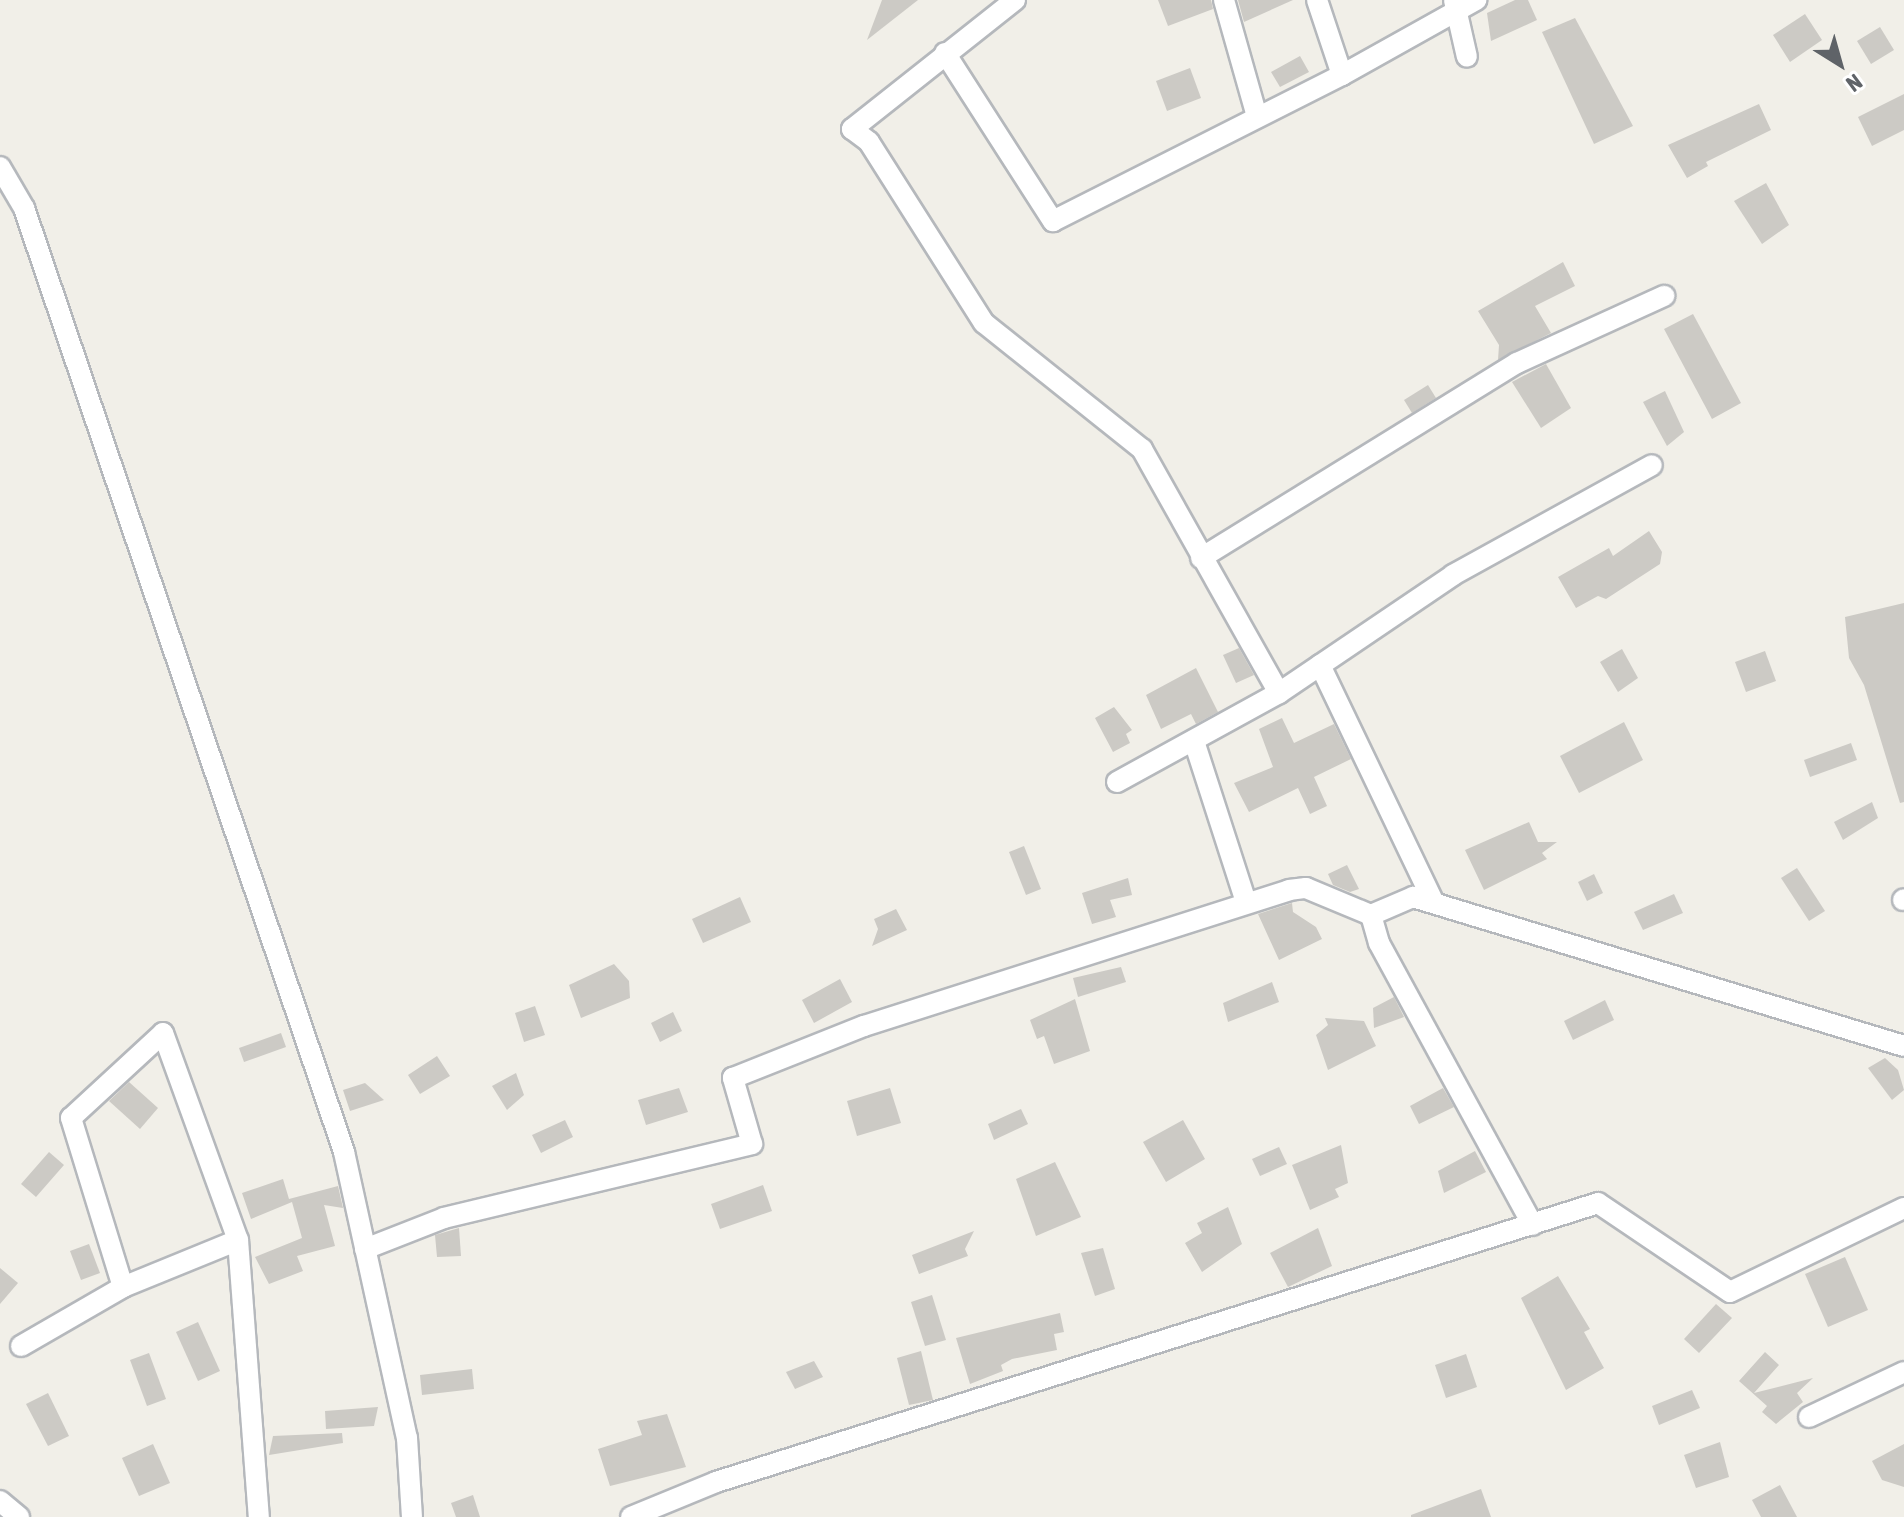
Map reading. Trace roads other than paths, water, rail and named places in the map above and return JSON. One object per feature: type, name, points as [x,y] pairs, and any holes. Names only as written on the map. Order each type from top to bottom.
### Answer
[{"type":"street","points":[[1015,0],[852,129],[869,142],[984,323],[1142,449],[1279,693]]},
{"type":"street","points":[[1224,0],[1257,117]]},
{"type":"street","points":[[1317,0],[1342,75]]},
{"type":"street","points":[[945,53],[1053,221],[1342,75],[1463,3],[1467,57]]},
{"type":"street","points":[[0,167],[24,208],[344,1152],[407,1438],[412,1517]]},
{"type":"street","points":[[1201,558],[1517,363],[1664,296]]},
{"type":"street","points":[[1117,782],[1279,693],[1453,575],[1652,465]]},
{"type":"street","points":[[1320,665],[1434,903]]},
{"type":"street","points":[[1194,741],[1246,902]]},
{"type":"street","points":[[365,1249],[444,1218],[752,1144],[733,1078],[864,1026],[1246,902],[1306,888],[1371,915],[1413,897],[1904,1046]]},
{"type":"street","points":[[1371,915],[1379,943],[1533,1225]]},
{"type":"street","points":[[123,1287],[71,1118],[163,1033],[238,1240],[259,1517]]},
{"type":"street","points":[[631,1517],[716,1482],[1598,1203],[1730,1292],[1904,1208]]},
{"type":"street","points":[[21,1346],[123,1287],[238,1240]]},
{"type":"street","points":[[1809,1417],[1904,1372]]},
{"type":"street","points":[[0,1501],[19,1517]]}]
